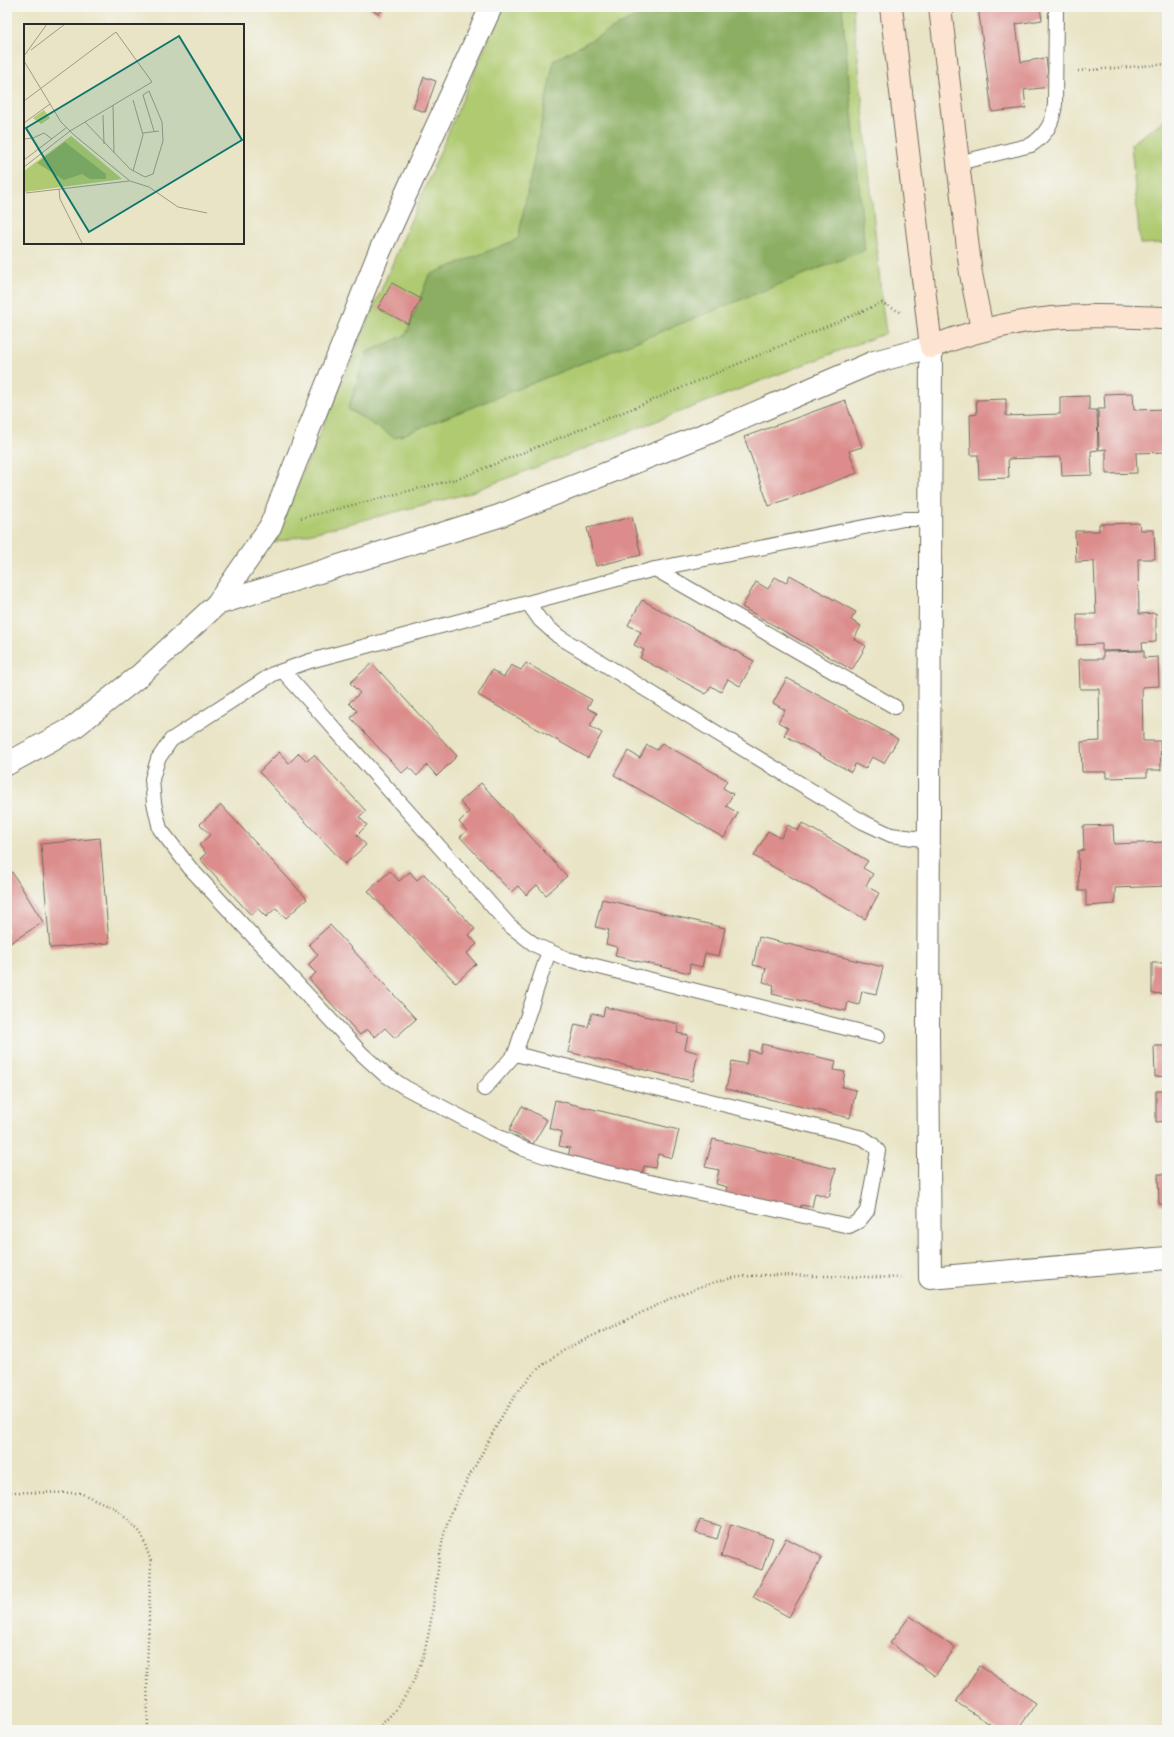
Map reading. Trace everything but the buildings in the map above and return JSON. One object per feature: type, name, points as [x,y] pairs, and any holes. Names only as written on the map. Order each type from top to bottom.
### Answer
[{"type":"street","points":[[7,764],[73,728],[139,676],[217,604],[270,527],[379,253],[491,7]]},
{"type":"street","points":[[891,7],[929,336],[931,519],[928,1032],[930,1278],[1167,1258]]},
{"type":"street","points":[[940,7],[971,274],[982,329]]},
{"type":"street","points":[[217,604],[499,516],[698,437],[874,362],[929,336],[982,329],[1017,322],[1053,318],[1088,316],[1167,318]]},
{"type":"lane","points":[[958,163],[1031,145],[1041,138],[1049,128],[1054,117],[1056,7]]},
{"type":"lane","points":[[515,1054],[863,1138],[872,1144],[878,1151],[867,1211],[859,1221],[849,1226],[600,1171],[548,1157],[524,1149],[490,1133],[406,1088],[384,1074],[362,1054],[190,868],[160,829],[154,803],[152,779],[158,759],[171,740],[273,674],[310,661],[655,570],[904,519],[931,519]]},
{"type":"lane","points":[[655,570],[895,707]]},
{"type":"lane","points":[[528,603],[540,620],[558,636],[863,822],[891,836],[929,840]]},
{"type":"lane","points":[[283,671],[508,925],[535,945],[567,959],[878,1036]]},
{"type":"lane","points":[[484,1089],[515,1054],[549,951]]},
{"type":"path","points":[[1056,72],[1167,64]]},
{"type":"path","points":[[270,527],[460,478],[636,407],[882,303],[929,336]]},
{"type":"path","points":[[375,1730],[400,1704],[414,1680],[424,1656],[430,1629],[442,1544],[456,1501],[510,1401],[537,1369],[554,1356],[572,1346],[664,1302],[697,1287],[732,1278],[768,1274],[930,1278]]},
{"type":"path","points":[[7,1492],[80,1493],[115,1508],[141,1533],[151,1562],[147,1670],[148,1730]]},
{"type":"green space","points":[[502,7],[853,7],[886,333],[466,494],[273,543]]},
{"type":"green space","points":[[653,7],[842,7],[865,250],[395,438],[348,409],[367,352],[406,335],[429,275],[518,239],[554,60]]},
{"type":"green space","points":[[1167,118],[1167,243],[1140,244],[1131,144]]}]
